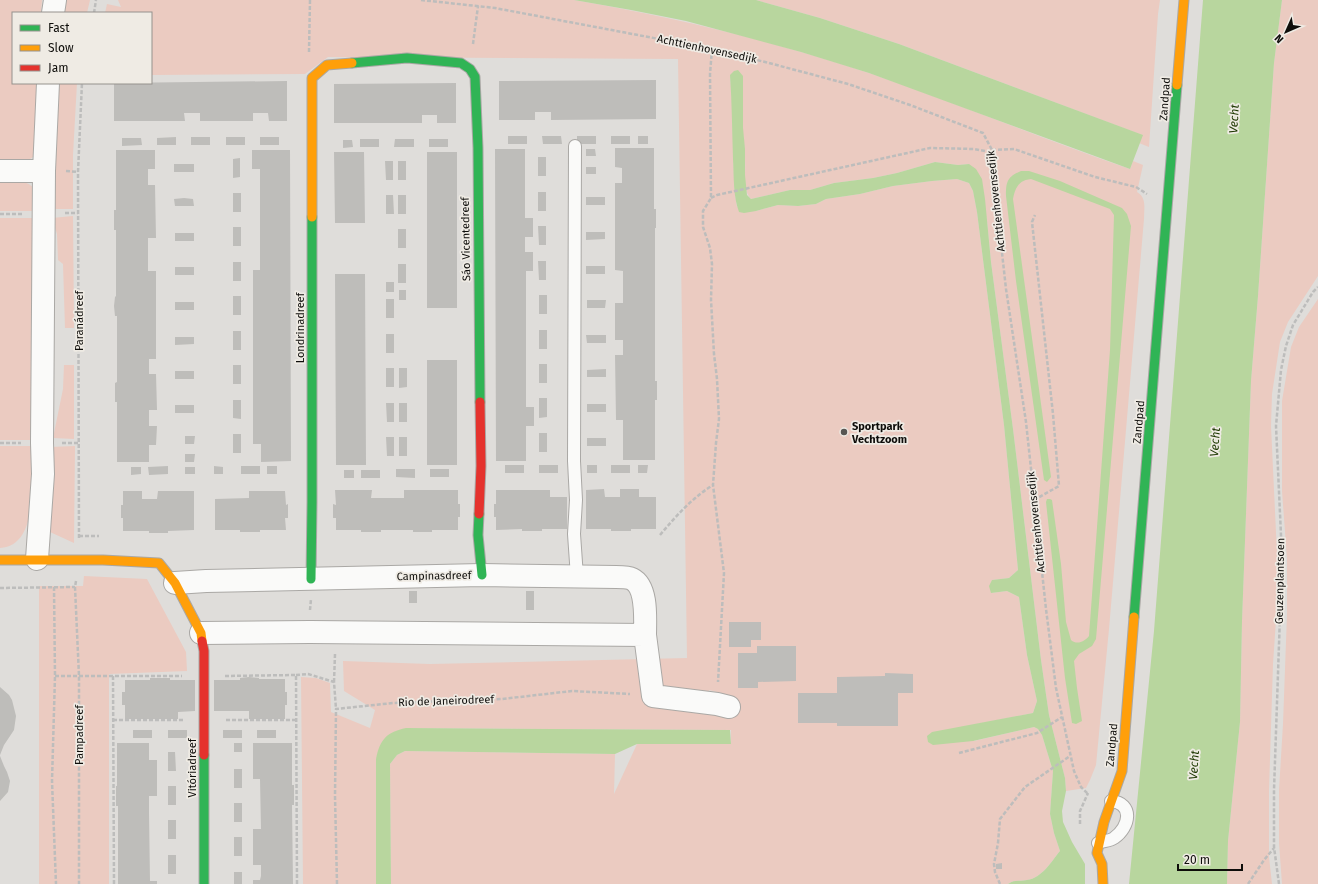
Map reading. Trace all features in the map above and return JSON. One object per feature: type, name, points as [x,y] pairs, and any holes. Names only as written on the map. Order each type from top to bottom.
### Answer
[{"type":"street","points":[[52,12],[56,0]]},
{"type":"street","name":"Zandpad","points":[[1098,842],[1122,771],[1184,0]]},
{"type":"street","points":[[312,78],[327,65],[407,58],[461,63],[470,69]]},
{"type":"street","name":"Sáo Vicentedreef","points":[[470,69],[475,77],[478,148],[481,458],[478,535],[482,575]]},
{"type":"street","name":"Londrinadreef","points":[[311,579],[313,535],[312,78]]},
{"type":"street","points":[[37,559],[43,474],[44,171],[48,84]]},
{"type":"street","points":[[0,171],[44,171]]},
{"type":"street","points":[[0,560],[78,560],[158,564],[175,583],[203,642],[310,632],[645,635]]},
{"type":"street","name":"Campinasdreef","points":[[175,583],[482,575],[632,578],[640,586],[644,596],[645,635],[653,696]]},
{"type":"street","name":"Vitóriadreef","points":[[203,642],[204,884]]},
{"type":"street","points":[[653,696],[723,705]]},
{"type":"street","points":[[1098,842],[1097,853],[1100,856],[1103,865],[1103,884]]},
{"type":"lane","points":[[575,146],[574,461],[576,500],[574,534],[577,577]]},
{"type":"lane","points":[[1098,842],[1113,839],[1120,833],[1126,822],[1128,815],[1125,807],[1118,802],[1111,801]]},
{"type":"path","points":[[94,12],[96,0]]},
{"type":"path","points":[[310,0],[309,69],[312,78]]},
{"type":"path","name":"Achttienhovensedijk","points":[[421,0],[478,6],[546,17],[712,49],[848,84],[910,105],[984,133],[991,151],[1006,289],[1026,422],[1056,688],[1074,771],[1081,788],[1088,794]]},
{"type":"path","points":[[470,69],[478,6]]},
{"type":"path","points":[[711,198],[710,74],[712,49]]},
{"type":"path","name":"Paranádreef","points":[[75,587],[80,536],[78,172],[82,84]]},
{"type":"path","points":[[723,705],[724,573],[713,485],[719,419],[717,379],[713,346],[712,264],[710,248],[703,227],[703,211],[711,198],[729,192],[930,148],[991,151],[1014,150],[1095,177],[1136,187],[1150,196],[1169,200]]},
{"type":"path","points":[[1034,500],[1059,486],[1053,414],[1032,222],[1035,215]]},
{"type":"path","name":"Geuzenplantsoen","points":[[1279,884],[1274,847],[1274,775],[1282,557],[1277,419],[1281,370],[1286,346],[1293,325],[1313,292],[1318,287]]},
{"type":"path","points":[[660,535],[682,510],[700,493],[713,485]]},
{"type":"path","points":[[80,536],[103,536]]},
{"type":"path","points":[[310,632],[311,579]]},
{"type":"path","points":[[54,587],[55,676],[52,781],[56,884]]},
{"type":"path","points":[[0,588],[75,587]]},
{"type":"path","name":"Pampadreef","points":[[75,587],[79,676],[79,884]]},
{"type":"path","points":[[336,632],[334,682],[336,709],[335,796],[337,884]]},
{"type":"path","points":[[55,676],[308,674],[334,682]]},
{"type":"path","points":[[296,675],[297,884]]},
{"type":"path","points":[[113,676],[114,884]]},
{"type":"path","name":"Rio de Janeirodreef","points":[[336,709],[394,703],[502,699],[572,692],[653,696]]},
{"type":"path","points":[[959,753],[1037,733],[1062,717]]},
{"type":"path","points":[[1000,884],[995,872],[994,864],[1000,819],[1025,787],[1070,756]]},
{"type":"path","points":[[1248,884],[1274,847]]},
{"type":"shaded area","points":[[0,0],[42,0],[41,12],[12,12],[12,84],[38,84],[36,148],[33,157],[24,163],[0,163]]},
{"type":"shaded area","points":[[64,0],[90,0],[87,12],[62,12]]},
{"type":"shaded area","points":[[118,0],[574,0],[686,22],[796,50],[869,73],[1130,169],[1133,161],[1143,165],[1137,192],[1144,200],[1144,219],[1096,765],[1086,788],[1066,791],[1065,778],[1049,715],[1041,660],[987,220],[969,164],[958,165],[935,162],[873,178],[834,183],[810,190],[790,190],[751,199],[745,186],[744,138],[730,75],[735,195],[737,207],[756,211],[778,205],[798,206],[816,204],[826,199],[860,194],[893,186],[957,179],[969,183],[973,191],[977,212],[1004,425],[1018,570],[1009,578],[992,580],[991,593],[1007,591],[1019,597],[1027,655],[1037,701],[1033,713],[973,725],[974,741],[1034,727],[1038,729],[1042,735],[1053,771],[1050,814],[1060,851],[1046,869],[1032,879],[1008,884],[391,884],[390,764],[397,755],[405,751],[615,754],[614,794],[637,744],[731,744],[731,730],[406,728],[376,759],[376,884],[303,884],[301,677],[316,678],[330,683],[331,712],[370,728],[375,710],[344,691],[343,661],[430,664],[687,658],[678,59],[328,57],[305,74],[152,75],[152,12],[105,12],[107,4],[121,7]],"holes":[[[709,690],[728,695],[731,714],[710,715]]]},
{"type":"shaded area","points":[[756,0],[1160,0],[1149,147],[1139,143],[1142,135],[899,44],[820,18]]},
{"type":"shaded area","points":[[1282,0],[1318,0],[1318,276],[1288,322],[1280,342],[1272,394],[1271,426],[1277,554],[1277,605],[1273,664],[1269,791],[1269,857],[1272,884],[1227,884],[1228,841],[1240,722],[1242,621],[1251,381],[1274,63]]},
{"type":"shaded area","points":[[54,84],[77,84],[73,155],[73,209],[50,209]]},
{"type":"shaded area","points":[[0,182],[25,182],[33,187],[36,196],[36,211],[0,211]]},
{"type":"shaded area","points":[[73,216],[74,328],[65,328],[63,264],[58,260],[57,234],[52,218]]},
{"type":"shaded area","points":[[0,218],[37,218],[36,440],[0,440]]},
{"type":"shaded area","points":[[1318,299],[1318,884],[1282,884],[1279,843],[1279,790],[1287,614],[1287,559],[1282,491],[1282,401],[1291,347],[1299,327]]},
{"type":"shaded area","points":[[64,365],[74,365],[74,439],[53,438],[63,389]]},
{"type":"shaded area","points":[[0,446],[35,446],[30,513],[24,533],[10,546],[0,548]]},
{"type":"shaded area","points":[[75,446],[74,543],[50,532],[50,447]]},
{"type":"shaded area","points":[[84,576],[147,579],[186,652],[187,671],[109,674],[109,884],[39,884],[39,586],[83,586]]},
{"type":"water","points":[[574,0],[756,0],[820,18],[899,44],[1143,135],[1130,169],[869,73],[801,52],[686,21]]},
{"type":"water","name":"Vecht","points":[[1203,0],[1282,0],[1274,63],[1251,381],[1242,621],[1240,722],[1228,841],[1227,884],[1129,884],[1154,631]]},
{"type":"water","points":[[738,70],[743,76],[745,175],[747,195],[751,199],[790,190],[810,190],[834,183],[873,178],[935,162],[958,165],[969,164],[976,169],[982,179],[1041,660],[1049,715],[1065,778],[1066,791],[1062,811],[1063,822],[1072,842],[1085,864],[1085,884],[1008,884],[1032,879],[1042,873],[1060,851],[1050,814],[1053,771],[1042,735],[1038,729],[1034,727],[973,741],[933,745],[928,742],[927,736],[932,732],[1033,713],[1037,701],[1027,655],[1019,597],[1007,591],[991,593],[989,586],[992,580],[1009,578],[1018,570],[1004,425],[977,212],[973,191],[969,183],[957,179],[932,181],[893,186],[860,194],[826,199],[816,204],[798,206],[778,205],[756,211],[744,213],[739,212],[734,186],[730,75],[734,71]]},
{"type":"water","points":[[1021,171],[1029,171],[1060,181],[1122,208],[1127,214],[1131,226],[1096,639],[1092,646],[1079,654],[1074,661],[1082,721],[1076,724],[1072,723],[1065,678],[1046,502],[1047,499],[1052,500],[1061,564],[1066,622],[1071,640],[1073,642],[1080,642],[1089,636],[1110,350],[1114,215],[1110,209],[1031,179],[1023,181],[1018,185],[1014,195],[1013,199],[1051,477],[1047,482],[1044,480],[1016,281],[1006,196],[1008,180],[1013,175]]},
{"type":"water","points":[[406,728],[730,730],[731,744],[637,744],[615,754],[405,751],[397,755],[390,764],[391,884],[376,884],[376,759],[382,741],[389,734]]},
{"type":"building","points":[[656,80],[656,119],[551,120],[551,112],[535,112],[535,120],[499,120],[499,81]]},
{"type":"building","points":[[287,81],[287,121],[269,121],[268,113],[253,113],[253,121],[200,121],[200,113],[184,113],[185,121],[114,121],[114,84],[152,84],[152,83]]},
{"type":"building","points":[[456,83],[456,123],[437,123],[437,115],[422,115],[422,123],[334,123],[334,84]]},
{"type":"building","points":[[508,136],[527,136],[527,144],[508,144]]},
{"type":"building","points":[[542,136],[561,136],[562,144],[543,144]]},
{"type":"building","points":[[577,136],[596,136],[596,144],[577,144]]},
{"type":"building","points":[[611,136],[630,136],[630,144],[611,144]]},
{"type":"building","points":[[638,136],[648,136],[648,144],[638,144]]},
{"type":"building","points":[[176,137],[176,145],[157,145],[157,138]]},
{"type":"building","points":[[191,137],[210,137],[210,145],[191,145]]},
{"type":"building","points":[[226,137],[245,137],[245,145],[226,145]]},
{"type":"building","points":[[260,137],[279,137],[279,145],[260,145]]},
{"type":"building","points":[[122,138],[141,138],[142,145],[122,146]]},
{"type":"building","points":[[360,139],[379,139],[379,147],[360,147]]},
{"type":"building","points":[[395,139],[414,139],[414,147],[394,147]]},
{"type":"building","points":[[429,139],[448,139],[448,147],[429,147]]},
{"type":"building","points":[[343,140],[352,140],[353,147],[343,148]]},
{"type":"building","points":[[615,148],[654,148],[654,209],[656,209],[655,381],[657,381],[657,400],[655,400],[655,460],[623,460],[623,420],[616,420],[615,355],[623,355],[623,340],[615,340],[615,303],[623,303],[623,271],[615,270],[615,183],[622,183],[622,168],[615,167]]},
{"type":"building","points":[[495,149],[525,149],[525,218],[533,218],[533,237],[525,237],[525,252],[533,252],[533,271],[526,271],[526,407],[534,407],[534,426],[526,426],[526,461],[496,461]]},
{"type":"building","points":[[586,149],[595,149],[596,156],[586,156]]},
{"type":"building","points":[[116,150],[155,150],[155,169],[148,169],[148,185],[155,185],[156,238],[148,238],[148,271],[156,271],[156,359],[149,359],[149,374],[156,374],[157,410],[149,410],[149,426],[157,426],[156,445],[149,445],[149,462],[117,462],[117,402],[115,402],[115,383],[117,382],[117,316],[115,316],[114,306],[116,296],[116,230],[114,230],[114,210],[116,210]]},
{"type":"building","points":[[252,150],[290,150],[291,461],[261,462],[261,444],[253,444],[253,270],[260,270],[260,169],[252,169]]},
{"type":"building","points":[[334,152],[364,152],[365,223],[335,223]]},
{"type":"building","points":[[427,152],[457,152],[457,308],[427,308]]},
{"type":"building","points":[[538,157],[546,157],[546,176],[538,176]]},
{"type":"building","points":[[240,158],[240,177],[233,178],[233,159]]},
{"type":"building","points":[[385,161],[393,161],[393,180],[386,180]]},
{"type":"building","points":[[398,161],[406,161],[406,180],[398,180]]},
{"type":"building","points":[[174,164],[194,164],[194,172],[174,172]]},
{"type":"building","points":[[586,167],[596,167],[596,174],[586,174]]},
{"type":"building","points":[[538,192],[546,192],[546,211],[538,211]]},
{"type":"building","points":[[233,193],[241,193],[241,212],[233,212]]},
{"type":"building","points":[[386,195],[393,195],[394,214],[386,214]]},
{"type":"building","points":[[398,195],[406,195],[406,214],[398,214]]},
{"type":"building","points":[[586,197],[605,197],[605,205],[586,205]]},
{"type":"building","points":[[174,199],[193,199],[194,206],[175,206]]},
{"type":"building","points":[[538,226],[546,226],[546,245],[539,245]]},
{"type":"building","points":[[233,227],[241,227],[241,246],[233,246]]},
{"type":"building","points":[[398,229],[406,229],[406,248],[398,248]]},
{"type":"building","points":[[586,232],[605,232],[605,239],[586,240]]},
{"type":"building","points":[[175,233],[194,233],[194,241],[175,241]]},
{"type":"building","points":[[538,261],[546,261],[546,280],[539,280]]},
{"type":"building","points":[[233,262],[241,262],[241,281],[233,281]]},
{"type":"building","points":[[398,264],[406,264],[406,283],[398,283]]},
{"type":"building","points":[[586,266],[605,266],[605,274],[586,274]]},
{"type":"building","points":[[175,267],[194,267],[194,275],[175,275]]},
{"type":"building","points":[[335,274],[365,274],[366,465],[336,465]]},
{"type":"building","points":[[386,282],[394,282],[394,292],[386,292]]},
{"type":"building","points":[[399,290],[406,290],[406,300],[399,300]]},
{"type":"building","points":[[539,295],[547,295],[547,314],[539,314]]},
{"type":"building","points":[[233,296],[241,296],[241,315],[233,315]]},
{"type":"building","points":[[386,299],[394,299],[394,318],[386,318]]},
{"type":"building","points":[[587,300],[606,300],[605,308],[587,308]]},
{"type":"building","points":[[175,302],[194,302],[194,310],[175,310]]},
{"type":"building","points":[[539,330],[547,330],[547,349],[539,349]]},
{"type":"building","points":[[233,331],[241,331],[241,350],[233,350]]},
{"type":"building","points":[[386,334],[394,334],[394,353],[386,353]]},
{"type":"building","points":[[586,335],[606,335],[606,343],[587,343]]},
{"type":"building","points":[[175,337],[194,337],[194,344],[175,345]]},
{"type":"building","points":[[427,360],[457,360],[457,465],[427,465]]},
{"type":"building","points":[[539,364],[547,364],[547,383],[539,383]]},
{"type":"building","points":[[233,365],[241,365],[241,384],[233,384]]},
{"type":"building","points":[[386,368],[394,368],[394,387],[386,387]]},
{"type":"building","points":[[399,368],[407,368],[407,387],[399,388]]},
{"type":"building","points":[[606,369],[606,377],[587,377],[587,370]]},
{"type":"building","points":[[175,371],[194,371],[194,379],[175,379]]},
{"type":"building","points":[[539,398],[547,398],[547,417],[539,418]]},
{"type":"building","points":[[233,400],[241,400],[241,419],[233,418]]},
{"type":"building","points":[[386,403],[394,403],[394,422],[387,422]]},
{"type":"building","points":[[399,403],[407,403],[407,422],[399,422]]},
{"type":"building","points":[[587,404],[606,404],[606,412],[587,412]]},
{"type":"building","points":[[175,405],[194,405],[194,413],[175,413]]},
{"type":"building","points":[[539,433],[547,433],[547,452],[539,452]]},
{"type":"building","points":[[233,434],[241,434],[241,453],[233,453]]},
{"type":"building","points":[[185,436],[195,436],[194,444],[185,444]]},
{"type":"building","points":[[386,437],[394,437],[394,456],[387,456]]},
{"type":"building","points":[[399,437],[407,437],[407,456],[399,456]]},
{"type":"building","points":[[587,438],[606,438],[606,446],[587,446]]},
{"type":"building","points":[[185,454],[195,454],[194,462],[185,462]]},
{"type":"building","points":[[505,465],[524,465],[524,473],[505,473]]},
{"type":"building","points":[[539,465],[558,465],[558,473],[539,473]]},
{"type":"building","points":[[587,465],[597,465],[597,473],[587,473]]},
{"type":"building","points":[[611,465],[630,465],[630,473],[611,473]]},
{"type":"building","points":[[638,465],[648,465],[647,473],[638,473]]},
{"type":"building","points":[[168,466],[168,474],[149,475],[148,467]]},
{"type":"building","points":[[214,466],[223,467],[223,474],[214,474]]},
{"type":"building","points":[[241,466],[260,466],[260,474],[241,474]]},
{"type":"building","points":[[267,466],[277,466],[277,474],[267,474]]},
{"type":"building","points":[[131,467],[141,467],[141,474],[131,475]]},
{"type":"building","points":[[185,467],[195,467],[195,474],[185,474]]},
{"type":"building","points":[[396,469],[415,469],[415,478],[396,477]]},
{"type":"building","points":[[430,469],[449,469],[449,477],[430,477]]},
{"type":"building","points":[[344,470],[354,470],[354,478],[344,478]]},
{"type":"building","points":[[361,470],[380,470],[380,478],[361,478]]},
{"type":"building","points":[[604,489],[605,497],[620,497],[620,489],[639,489],[639,497],[656,497],[656,529],[611,531],[611,529],[586,529],[586,490]]},
{"type":"building","points":[[335,490],[372,490],[371,498],[404,498],[404,490],[458,490],[460,517],[458,517],[458,530],[413,532],[413,530],[381,530],[381,532],[361,532],[361,530],[336,530],[336,518],[333,518],[333,504],[336,505]]},
{"type":"building","points":[[496,490],[550,490],[550,497],[567,497],[567,529],[542,529],[542,531],[522,531],[522,529],[496,530],[494,504],[496,504]]},
{"type":"building","points":[[123,491],[142,491],[142,499],[157,499],[158,491],[194,491],[194,530],[168,531],[168,533],[123,531],[121,505],[123,505]]},
{"type":"building","points":[[249,491],[285,491],[286,505],[288,504],[288,518],[285,518],[286,530],[240,532],[240,530],[215,530],[215,499],[249,498]]},
{"type":"building","points":[[409,591],[417,591],[417,603],[409,603]]},
{"type":"building","points":[[526,591],[534,591],[534,610],[526,610]]},
{"type":"building","points":[[729,622],[761,622],[761,640],[751,640],[751,647],[729,647]]},
{"type":"building","points":[[757,646],[796,646],[796,681],[758,682],[758,688],[738,688],[738,653],[757,653]]},
{"type":"building","points":[[885,673],[913,674],[913,693],[898,693],[898,726],[837,726],[837,723],[798,723],[798,693],[837,693],[837,677],[885,676]]},
{"type":"building","points":[[249,677],[259,679],[285,679],[287,705],[285,705],[285,719],[249,719],[249,711],[214,711],[214,680],[240,680],[240,678]]},
{"type":"building","points":[[150,678],[195,680],[195,711],[178,712],[178,719],[125,719],[125,705],[122,705],[122,692],[125,692],[125,680],[150,680]]},
{"type":"building","points":[[0,687],[12,700],[16,716],[14,730],[4,745],[0,755]]},
{"type":"building","points":[[133,730],[152,730],[152,738],[133,738]]},
{"type":"building","points":[[168,730],[187,730],[187,738],[168,738]]},
{"type":"building","points":[[223,730],[242,730],[242,738],[223,738]]},
{"type":"building","points":[[257,730],[276,730],[276,738],[257,738]]},
{"type":"building","points":[[117,743],[149,743],[149,760],[157,760],[157,796],[149,796],[149,813],[150,881],[157,881],[157,884],[118,884],[118,806],[116,806]]},
{"type":"building","points":[[234,743],[242,743],[242,752],[234,752]]},
{"type":"building","points":[[253,743],[292,743],[292,785],[294,785],[294,805],[292,805],[293,884],[253,884],[253,880],[260,880],[261,865],[253,865],[253,829],[261,829],[260,779],[253,779]]},
{"type":"building","points":[[168,752],[175,752],[176,771],[168,771]]},
{"type":"building","points":[[0,756],[10,781],[8,792],[0,801]]},
{"type":"building","points":[[234,769],[242,769],[242,788],[234,788]]},
{"type":"building","points":[[168,786],[176,786],[176,805],[168,805]]},
{"type":"building","points":[[234,803],[242,803],[242,822],[234,822]]},
{"type":"building","points":[[168,820],[176,820],[176,839],[168,839]]},
{"type":"building","points":[[234,837],[242,837],[242,856],[234,856]]},
{"type":"building","points":[[168,855],[176,855],[176,874],[168,874]]},
{"type":"building","points":[[1002,863],[1002,869],[996,869],[996,864]]},
{"type":"building","points":[[234,872],[242,872],[242,884],[234,884]]},
{"type":"traffic: fast","points":[[352,63],[407,58],[461,63],[470,69],[475,77],[478,148],[480,402]]},
{"type":"traffic: fast","points":[[1134,617],[1177,85]]},
{"type":"traffic: fast","points":[[311,579],[312,217]]},
{"type":"traffic: fast","points":[[479,514],[478,535],[482,575]]},
{"type":"traffic: fast","points":[[204,755],[204,884]]},
{"type":"traffic: slow","points":[[1177,85],[1184,0]]},
{"type":"traffic: slow","points":[[312,217],[312,78],[327,65],[352,63]]},
{"type":"traffic: slow","points":[[0,560],[103,560],[159,563],[175,583],[201,633],[202,641]]},
{"type":"traffic: slow","points":[[1103,884],[1102,864],[1097,853],[1104,822],[1122,771],[1134,617]]},
{"type":"traffic: jam","points":[[479,514],[481,466],[480,402]]},
{"type":"traffic: jam","points":[[202,641],[204,651],[204,755]]},
{"type":"place","name":"Sportpark Vechtzoom","points":[[844,432]]}]
